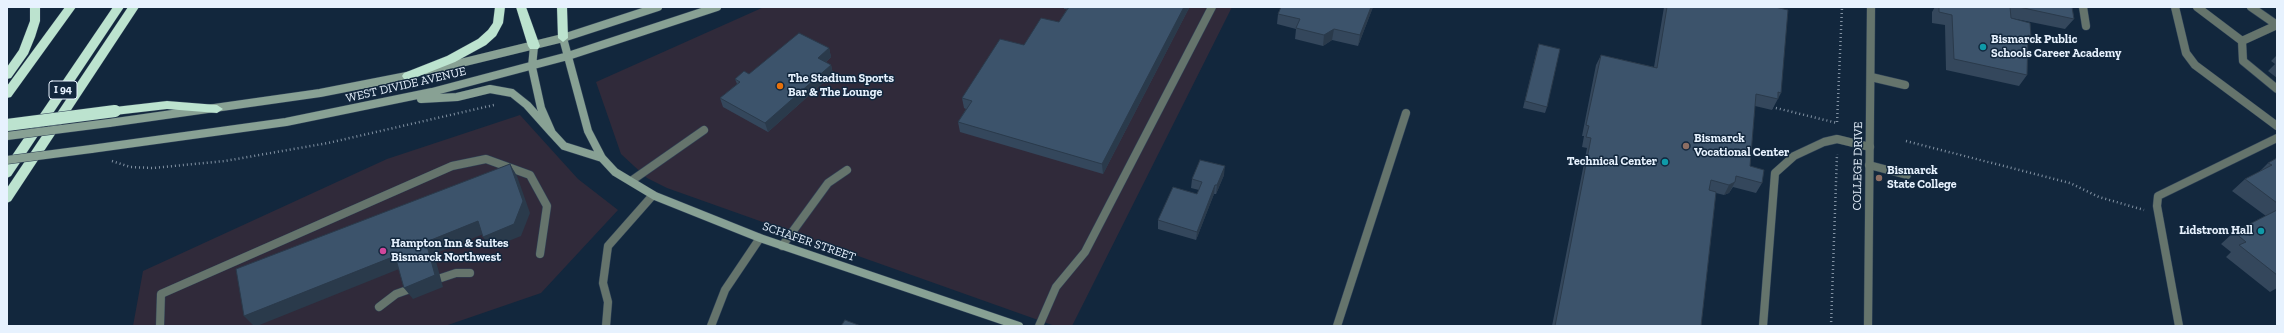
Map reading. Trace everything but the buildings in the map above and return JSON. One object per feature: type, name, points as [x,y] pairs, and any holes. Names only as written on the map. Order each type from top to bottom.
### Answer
[{"type":"highway","points":[[7,76],[24,51],[30,37],[35,21],[35,7]]},
{"type":"highway","points":[[7,94],[71,7]]},
{"type":"highway","name":"I 94","points":[[7,173],[119,7]]},
{"type":"highway","points":[[7,198],[134,7]]},
{"type":"highway","points":[[408,76],[451,59],[482,42],[492,33],[498,23],[500,7]]},
{"type":"highway","points":[[521,7],[534,46]]},
{"type":"highway","points":[[562,7],[562,38]]},
{"type":"highway","points":[[7,125],[167,105],[217,109]]},
{"type":"main road","name":"WEST DIVIDE AVENUE","points":[[7,136],[217,109],[320,93],[408,76],[534,46],[658,7]]},
{"type":"main road","name":"WEST DIVIDE AVENUE","points":[[7,160],[255,127],[398,100],[532,67],[717,7]]},
{"type":"main road","name":"SCHAFER STREET","points":[[562,38],[588,131],[602,158],[615,172],[653,194],[760,238],[1019,326]]},
{"type":"main road","name":"SCHAFER STREET","points":[[534,46],[532,67],[541,108],[552,133],[564,146],[602,158]]},
{"type":"main road","points":[[398,100],[457,97],[490,89],[512,93],[527,105],[552,133]]},
{"type":"street","points":[[1039,326],[1056,287],[1081,258],[1089,245],[1212,7]]},
{"type":"street","name":"COLLEGE DRIVE","points":[[1868,326],[1871,7]]},
{"type":"street","points":[[2083,7],[2086,26]]},
{"type":"street","points":[[2175,7],[2186,53],[2195,65],[2277,126]]},
{"type":"street","points":[[2197,7],[2242,41]]},
{"type":"street","points":[[2251,7],[2277,25]]},
{"type":"street","points":[[2242,41],[2277,25]]},
{"type":"street","points":[[2242,41],[2243,61],[2277,89]]},
{"type":"street","points":[[1870,77],[1905,85]]},
{"type":"street","points":[[1337,326],[1406,113]]},
{"type":"street","points":[[631,181],[704,130]]},
{"type":"street","points":[[2179,326],[2157,206],[2158,196],[2277,138]]},
{"type":"street","points":[[1763,326],[1775,173],[1794,156],[1824,142],[1837,139],[1870,147]]},
{"type":"street","points":[[160,326],[160,294],[452,166],[486,159],[530,174],[547,206],[540,254]]},
{"type":"street","points":[[1870,166],[1906,175]]},
{"type":"street","points":[[782,246],[828,183],[847,170]]},
{"type":"street","points":[[606,326],[608,302],[603,283],[608,246],[653,194]]},
{"type":"street","points":[[711,326],[725,290],[760,238]]},
{"type":"street","points":[[441,278],[456,273],[470,273]]},
{"type":"street","points":[[379,307],[396,294],[410,289]]},
{"type":"path","points":[[1772,107],[1837,123],[1842,7]]},
{"type":"path","points":[[106,161],[142,168],[225,161],[335,142],[496,104]]},
{"type":"path","points":[[1906,142],[2070,183],[2099,197],[2149,211]]},
{"type":"path","points":[[1831,326],[1837,154]]},
{"type":"shaded area","points":[[764,7],[1232,7],[1072,326],[1055,326],[667,188],[647,178],[621,154],[596,82]]},
{"type":"shaded area","points":[[520,115],[578,179],[618,210],[541,293],[445,326],[133,326],[143,271],[387,159]]},
{"type":"place","name":"Bismarck Public Schools Career Academy","points":[[1983,47]]},
{"type":"place","name":"The Stadium Sports Bar & The Lounge","points":[[780,86]]},
{"type":"place","name":"Bismarck Vocational Center","points":[[1686,146]]},
{"type":"place","name":"Technical Center","points":[[1665,162]]},
{"type":"place","name":"Bismarck State College","points":[[1879,178]]},
{"type":"place","name":"Lidstrom Hall","points":[[2261,231]]},
{"type":"place","name":"Hampton Inn & Suites Bismarck Northwest","points":[[383,251]]}]
